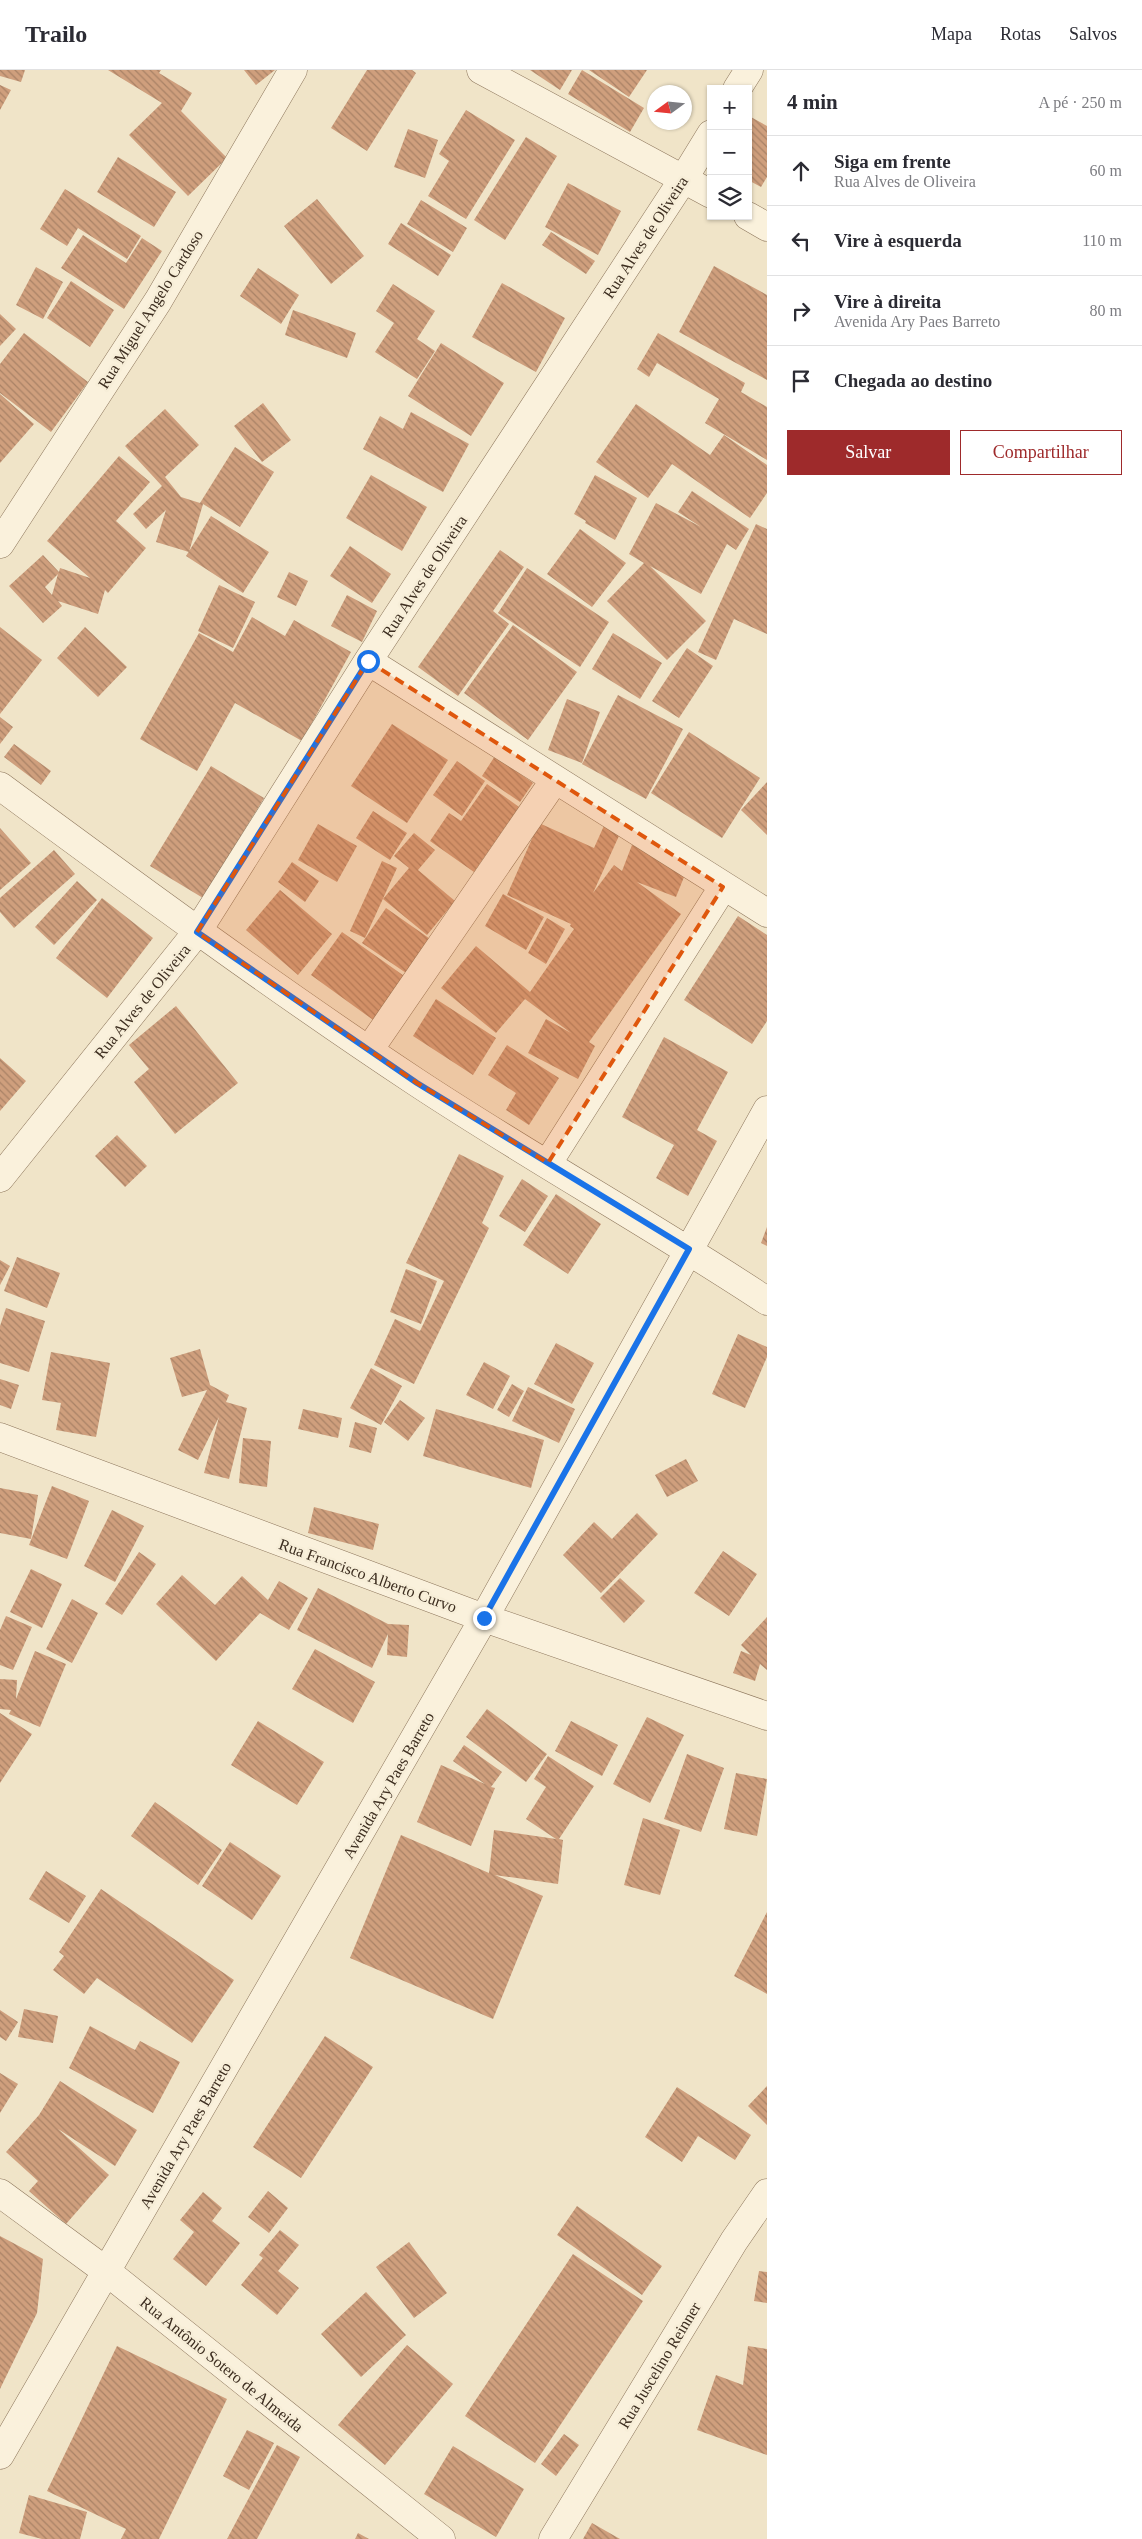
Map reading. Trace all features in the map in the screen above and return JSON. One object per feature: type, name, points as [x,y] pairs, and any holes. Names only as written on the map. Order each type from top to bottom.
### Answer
[{"type":"street","name":"Rua Miguel Angelo Cardoso","points":[[0,544],[158,301],[293,70]]},
{"type":"street","points":[[481,70],[707,192]]},
{"type":"street","points":[[739,85],[748,70]]},
{"type":"street","name":"Rua Alves de Oliveira","points":[[0,1178],[197,932],[368,661],[707,141]]},
{"type":"street","points":[[752,218],[767,227]]},
{"type":"street","points":[[368,661],[767,914]]},
{"type":"street","points":[[369,1050],[554,780]]},
{"type":"street","points":[[0,786],[197,932],[417,1083],[689,1249],[767,1301]]},
{"type":"street","points":[[548,1163],[723,887]]},
{"type":"street","name":"Avenida Ary Paes Barreto","points":[[0,2455],[484,1618],[767,1110]]},
{"type":"street","name":"Rua Francisco Alberto Curvo","points":[[0,1437],[484,1618],[767,1716]]},
{"type":"street","name":"Rua Antônio Sotero de Almeida","points":[[0,2193],[106,2271],[441,2539]]},
{"type":"street","name":"Rua Juscelino Reinner","points":[[553,2539],[734,2241],[767,2193]]},
{"type":"highlighted area","points":[[368,661],[723,887],[548,1163],[417,1083],[197,932]]},
{"type":"building","points":[[0,70],[25,70],[21,82],[0,76]]},
{"type":"building","points":[[108,70],[161,70],[159,73],[192,93],[181,111],[227,158],[188,196],[129,135],[162,103]]},
{"type":"building","points":[[244,70],[275,70],[256,85]]},
{"type":"building","points":[[367,70],[412,70],[416,73],[367,151],[331,128]]},
{"type":"building","points":[[530,70],[572,70],[560,90]]},
{"type":"building","points":[[582,70],[644,108],[630,132],[568,94]]},
{"type":"building","points":[[589,70],[647,70],[629,97]]},
{"type":"building","points":[[0,85],[11,90],[0,110]]},
{"type":"building","points":[[466,110],[515,140],[466,219],[428,196],[449,161],[439,154]]},
{"type":"building","points":[[752,118],[767,126],[767,177],[761,187],[752,182]]},
{"type":"building","points":[[408,129],[438,140],[425,178],[394,167]]},
{"type":"building","points":[[526,137],[557,156],[505,240],[474,220]]},
{"type":"building","points":[[118,157],[176,192],[154,227],[97,192]]},
{"type":"building","points":[[568,183],[621,211],[598,255],[545,227]]},
{"type":"building","points":[[65,189],[141,236],[127,259],[78,228],[67,246],[40,229]]},
{"type":"building","points":[[317,199],[364,256],[331,284],[284,226]]},
{"type":"building","points":[[421,200],[467,228],[453,252],[407,224]]},
{"type":"building","points":[[401,223],[451,255],[438,276],[388,244]]},
{"type":"building","points":[[551,232],[595,261],[586,274],[542,245]]},
{"type":"building","points":[[83,235],[126,263],[142,238],[162,251],[124,309],[61,268]]},
{"type":"building","points":[[714,266],[767,295],[767,380],[679,332]]},
{"type":"building","points":[[36,267],[63,282],[43,319],[16,305]]},
{"type":"building","points":[[258,268],[299,295],[281,324],[240,296]]},
{"type":"building","points":[[71,281],[114,310],[90,347],[47,318]]},
{"type":"building","points":[[502,283],[565,318],[536,372],[472,337]]},
{"type":"building","points":[[393,284],[435,311],[417,339],[435,351],[417,379],[375,352],[394,323],[376,311]]},
{"type":"building","points":[[293,310],[356,333],[347,358],[285,335]]},
{"type":"building","points":[[0,314],[16,329],[0,346]]},
{"type":"building","points":[[24,333],[88,382],[51,432],[0,393],[0,364]]},
{"type":"building","points":[[658,333],[745,383],[741,392],[767,407],[767,460],[705,423],[719,399],[657,363],[649,377],[637,369]]},
{"type":"building","points":[[441,343],[504,383],[471,436],[408,396]]},
{"type":"building","points":[[0,394],[34,424],[0,463]]},
{"type":"building","points":[[263,403],[291,440],[262,462],[234,426]]},
{"type":"building","points":[[636,404],[710,455],[724,435],[767,465],[767,493],[750,518],[672,464],[648,498],[596,462]]},
{"type":"building","points":[[165,409],[199,445],[165,477],[181,497],[200,503],[235,447],[274,472],[240,527],[203,504],[189,552],[156,542],[166,510],[146,529],[133,514],[162,486],[125,446]]},
{"type":"building","points":[[411,412],[469,444],[443,492],[363,449],[380,416],[403,429]]},
{"type":"building","points":[[119,456],[150,482],[116,521],[146,548],[108,593],[105,590],[98,614],[58,601],[62,606],[43,623],[9,586],[43,555],[59,572],[60,568],[90,578],[47,541]],"holes":[[[58,574],[52,595],[45,587]]]},
{"type":"building","points":[[371,475],[427,507],[402,551],[346,518]]},
{"type":"building","points":[[595,475],[637,498],[615,540],[585,523],[586,521],[574,514]]},
{"type":"building","points":[[692,491],[749,529],[736,550],[727,544],[701,594],[650,566],[706,621],[667,660],[607,601],[644,563],[629,554],[656,503],[701,527],[678,512]]},
{"type":"building","points":[[211,516],[269,552],[243,593],[186,556]]},
{"type":"building","points":[[756,524],[767,529],[767,634],[734,619],[716,660],[698,652]]},
{"type":"building","points":[[580,529],[626,563],[592,607],[547,574]]},
{"type":"building","points":[[350,546],[391,574],[372,603],[330,576]]},
{"type":"building","points":[[500,550],[524,567],[493,611],[509,624],[458,696],[418,667]]},
{"type":"building","points":[[527,568],[609,622],[580,667],[498,613]]},
{"type":"building","points":[[289,572],[308,581],[296,606],[277,597]]},
{"type":"building","points":[[219,585],[255,602],[233,648],[198,631]]},
{"type":"building","points":[[347,595],[377,611],[362,642],[331,626]]},
{"type":"building","points":[[252,617],[285,636],[294,620],[351,652],[302,741],[235,703],[197,771],[140,739],[199,633],[233,652]]},
{"type":"building","points":[[513,625],[577,672],[528,740],[464,693]]},
{"type":"building","points":[[0,627],[42,660],[0,714]]},
{"type":"building","points":[[85,627],[127,667],[98,697],[57,658]]},
{"type":"building","points":[[613,633],[662,663],[640,699],[592,669]]},
{"type":"building","points":[[687,648],[713,666],[679,718],[652,701]]},
{"type":"building","points":[[618,695],[683,729],[646,799],[582,764]]},
{"type":"building","points":[[567,699],[600,712],[582,763],[548,750]]},
{"type":"building","points":[[0,717],[13,727],[0,744]]},
{"type":"building","points":[[392,724],[448,760],[407,823],[351,786]]},
{"type":"building","points":[[689,732],[760,778],[722,838],[651,793]]},
{"type":"building","points":[[14,744],[51,771],[41,785],[4,757]]},
{"type":"building","points":[[495,756],[533,783],[520,802],[482,776]]},
{"type":"building","points":[[457,761],[485,781],[462,816],[433,795]]},
{"type":"building","points":[[211,766],[264,798],[203,898],[150,866]]},
{"type":"building","points":[[767,782],[767,835],[741,810]]},
{"type":"building","points":[[487,784],[519,807],[474,872],[430,841],[449,813],[461,821]]},
{"type":"building","points":[[373,811],[407,833],[390,860],[356,838]]},
{"type":"building","points":[[607,819],[623,827],[593,893],[614,865],[622,871],[632,845],[688,867],[676,897],[637,882],[681,914],[589,1042],[595,1046],[578,1079],[528,1053],[546,1019],[571,1033],[525,999],[496,1033],[441,988],[476,946],[530,992],[574,929],[570,926],[571,924],[507,895],[539,823],[594,848]]},
{"type":"building","points":[[318,824],[357,846],[337,882],[298,860]]},
{"type":"building","points":[[0,828],[31,863],[0,890]]},
{"type":"building","points":[[414,833],[435,850],[418,870],[455,901],[427,935],[383,899],[409,868],[394,856]]},
{"type":"building","points":[[54,850],[75,874],[14,928],[0,912],[0,898]]},
{"type":"building","points":[[382,861],[397,868],[365,938],[350,931]]},
{"type":"building","points":[[292,862],[319,881],[305,902],[278,882]]},
{"type":"building","points":[[77,881],[97,900],[54,945],[35,927]]},
{"type":"building","points":[[280,890],[332,934],[298,975],[246,930]]},
{"type":"building","points":[[503,894],[544,917],[526,950],[485,926]]},
{"type":"building","points":[[102,898],[153,938],[107,998],[56,958]]},
{"type":"building","points":[[386,908],[433,941],[409,975],[362,943]]},
{"type":"building","points":[[738,916],[767,935],[767,1021],[752,1044],[684,1000]]},
{"type":"building","points":[[547,918],[565,929],[546,964],[528,953]]},
{"type":"building","points":[[342,932],[407,978],[376,1022],[311,975]]},
{"type":"building","points":[[436,999],[496,1038],[473,1075],[413,1036]]},
{"type":"building","points":[[176,1006],[238,1083],[175,1134],[134,1082],[149,1069],[129,1045]]},
{"type":"building","points":[[664,1037],[728,1072],[697,1130],[717,1141],[688,1196],[656,1178],[674,1145],[622,1117]]},
{"type":"building","points":[[507,1045],[559,1078],[529,1125],[506,1110],[516,1093],[488,1075]]},
{"type":"building","points":[[0,1058],[26,1081],[0,1111]]},
{"type":"building","points":[[117,1135],[147,1166],[125,1187],[95,1156]]},
{"type":"building","points":[[459,1154],[504,1176],[482,1223],[489,1228],[414,1384],[374,1365],[395,1319],[420,1331],[444,1281],[406,1263]]},
{"type":"building","points":[[522,1179],[548,1196],[525,1232],[499,1216]]},
{"type":"building","points":[[556,1194],[601,1224],[568,1274],[523,1245]]},
{"type":"building","points":[[767,1227],[767,1246],[761,1243]]},
{"type":"building","points":[[17,1257],[60,1273],[47,1308],[4,1291]]},
{"type":"building","points":[[0,1260],[10,1266],[0,1285]]},
{"type":"building","points":[[406,1269],[437,1281],[421,1324],[390,1312]]},
{"type":"building","points":[[6,1308],[45,1321],[29,1372],[0,1363],[0,1326]]},
{"type":"building","points":[[738,1334],[767,1347],[767,1357],[745,1408],[712,1394]]},
{"type":"building","points":[[556,1343],[594,1363],[572,1404],[534,1384]]},
{"type":"building","points":[[200,1349],[210,1385],[229,1395],[226,1402],[247,1408],[229,1479],[204,1473],[219,1417],[198,1460],[178,1450],[207,1390],[182,1397],[170,1358]]},
{"type":"building","points":[[51,1352],[110,1363],[96,1437],[56,1430],[61,1403],[42,1400]]},
{"type":"building","points":[[484,1362],[510,1376],[493,1409],[466,1395]]},
{"type":"building","points":[[371,1368],[402,1386],[381,1425],[350,1408]]},
{"type":"building","points":[[0,1379],[19,1385],[11,1409],[0,1405]]},
{"type":"building","points":[[512,1384],[524,1391],[509,1417],[497,1410]]},
{"type":"building","points":[[528,1387],[575,1409],[559,1443],[512,1421]]},
{"type":"building","points":[[400,1400],[425,1418],[408,1441],[384,1422]]},
{"type":"building","points":[[303,1409],[342,1418],[338,1438],[298,1429]]},
{"type":"building","points":[[436,1409],[544,1440],[531,1488],[423,1456]]},
{"type":"building","points":[[355,1422],[377,1428],[371,1453],[349,1447]]},
{"type":"building","points":[[243,1438],[271,1441],[267,1487],[239,1483]]},
{"type":"building","points":[[686,1459],[698,1481],[667,1497],[655,1475]]},
{"type":"building","points":[[52,1486],[89,1501],[67,1559],[29,1545]]},
{"type":"building","points":[[0,1488],[38,1495],[31,1539],[0,1533]]},
{"type":"building","points":[[314,1507],[379,1524],[373,1550],[308,1533]]},
{"type":"building","points":[[112,1510],[144,1526],[115,1582],[84,1566]]},
{"type":"building","points":[[637,1513],[658,1534],[601,1593],[563,1555],[594,1522],[612,1539]]},
{"type":"building","points":[[723,1551],[757,1574],[729,1616],[694,1593]]},
{"type":"building","points":[[139,1552],[156,1564],[122,1615],[105,1604]]},
{"type":"building","points":[[31,1569],[62,1584],[42,1628],[10,1612]]},
{"type":"building","points":[[182,1575],[215,1605],[242,1576],[268,1600],[279,1581],[308,1598],[289,1630],[260,1613],[216,1661],[156,1604]]},
{"type":"building","points":[[620,1578],[645,1601],[624,1623],[600,1598]]},
{"type":"building","points":[[318,1588],[388,1624],[409,1625],[407,1657],[387,1655],[388,1634],[372,1668],[297,1630]]},
{"type":"building","points":[[72,1599],[98,1613],[72,1663],[46,1649]]},
{"type":"building","points":[[6,1616],[32,1627],[13,1670],[0,1665],[0,1630]]},
{"type":"building","points":[[767,1617],[767,1670],[760,1664],[755,1681],[733,1673],[741,1651],[751,1655],[741,1645]]},
{"type":"building","points":[[315,1649],[375,1682],[353,1723],[292,1689]]},
{"type":"building","points":[[35,1651],[66,1664],[40,1727],[9,1714],[11,1710],[0,1709],[0,1679],[17,1680],[16,1699]]},
{"type":"building","points":[[487,1709],[547,1754],[526,1782],[466,1737]]},
{"type":"building","points":[[0,1713],[32,1734],[0,1783]]},
{"type":"building","points":[[647,1717],[684,1735],[650,1803],[613,1784]]},
{"type":"building","points":[[258,1721],[324,1762],[297,1805],[231,1765]]},
{"type":"building","points":[[571,1721],[618,1745],[602,1776],[555,1751]]},
{"type":"building","points":[[464,1745],[502,1772],[491,1787],[495,1788],[471,1846],[417,1822],[441,1765],[485,1784],[453,1761]]},
{"type":"building","points":[[687,1754],[724,1768],[701,1832],[664,1819]]},
{"type":"building","points":[[548,1756],[594,1786],[559,1839],[563,1840],[558,1884],[495,1875],[543,1896],[493,2019],[350,1958],[401,1835],[489,1873],[494,1830],[556,1839],[526,1819],[546,1787],[534,1779]]},
{"type":"building","points":[[736,1773],[767,1779],[757,1836],[724,1829]]},
{"type":"building","points":[[155,1802],[222,1850],[198,1885],[131,1836]]},
{"type":"building","points":[[643,1818],[680,1830],[660,1895],[624,1885]]},
{"type":"building","points":[[230,1842],[281,1876],[252,1920],[202,1886]]},
{"type":"building","points":[[46,1871],[86,1896],[69,1923],[29,1899]]},
{"type":"building","points":[[101,1889],[234,1980],[192,2043],[97,1978],[84,1994],[53,1970],[64,1956],[59,1952]]},
{"type":"building","points":[[767,1912],[767,1994],[734,1976]]},
{"type":"building","points":[[24,2009],[58,2016],[53,2043],[18,2037]]},
{"type":"building","points":[[0,2010],[18,2022],[6,2041],[0,2037]]},
{"type":"building","points":[[90,2026],[135,2050],[140,2041],[180,2062],[153,2113],[69,2068]]},
{"type":"building","points":[[325,2036],[373,2067],[301,2178],[253,2147]]},
{"type":"building","points":[[0,2073],[18,2084],[0,2113]]},
{"type":"building","points":[[60,2081],[137,2130],[115,2166],[58,2129],[109,2175],[66,2224],[29,2191],[38,2181],[6,2152],[39,2115]]},
{"type":"building","points":[[767,2086],[767,2125],[748,2106]]},
{"type":"building","points":[[677,2087],[751,2135],[735,2160],[698,2136],[682,2162],[645,2137]]},
{"type":"building","points":[[268,2191],[288,2208],[269,2233],[248,2217]]},
{"type":"building","points":[[203,2192],[222,2208],[212,2221],[240,2243],[206,2286],[173,2259],[194,2232],[180,2220]]},
{"type":"building","points":[[577,2206],[662,2266],[642,2295],[557,2235]]},
{"type":"building","points":[[280,2230],[299,2245],[278,2271],[299,2288],[277,2315],[241,2285],[263,2258],[259,2255]]},
{"type":"building","points":[[0,2236],[43,2259],[37,2313],[0,2389]]},
{"type":"building","points":[[409,2242],[447,2293],[414,2318],[376,2267]]},
{"type":"building","points":[[573,2254],[643,2301],[535,2463],[465,2416]]},
{"type":"building","points":[[759,2271],[767,2272],[767,2303],[754,2301]]},
{"type":"building","points":[[366,2292],[406,2335],[361,2377],[321,2334]]},
{"type":"building","points":[[407,2345],[453,2384],[385,2465],[338,2425]]},
{"type":"building","points":[[117,2346],[227,2399],[159,2539],[121,2539],[126,2529],[47,2491]]},
{"type":"building","points":[[748,2346],[767,2349],[767,2455],[697,2430],[716,2375],[743,2385]]},
{"type":"building","points":[[247,2430],[274,2443],[249,2490],[223,2476]]},
{"type":"building","points":[[564,2434],[579,2445],[556,2476],[541,2464]]},
{"type":"building","points":[[277,2445],[300,2457],[257,2539],[227,2539]]},
{"type":"building","points":[[453,2446],[524,2489],[496,2537],[424,2494]]},
{"type":"building","points":[[29,2495],[87,2512],[80,2539],[42,2539],[19,2533]]},
{"type":"building","points":[[592,2523],[620,2539],[583,2539]]},
{"type":"building","points":[[358,2533],[369,2539],[355,2539]]},
{"type":"route","points":[[368,661],[197,932],[417,1083],[689,1249],[484,1618]]}]
